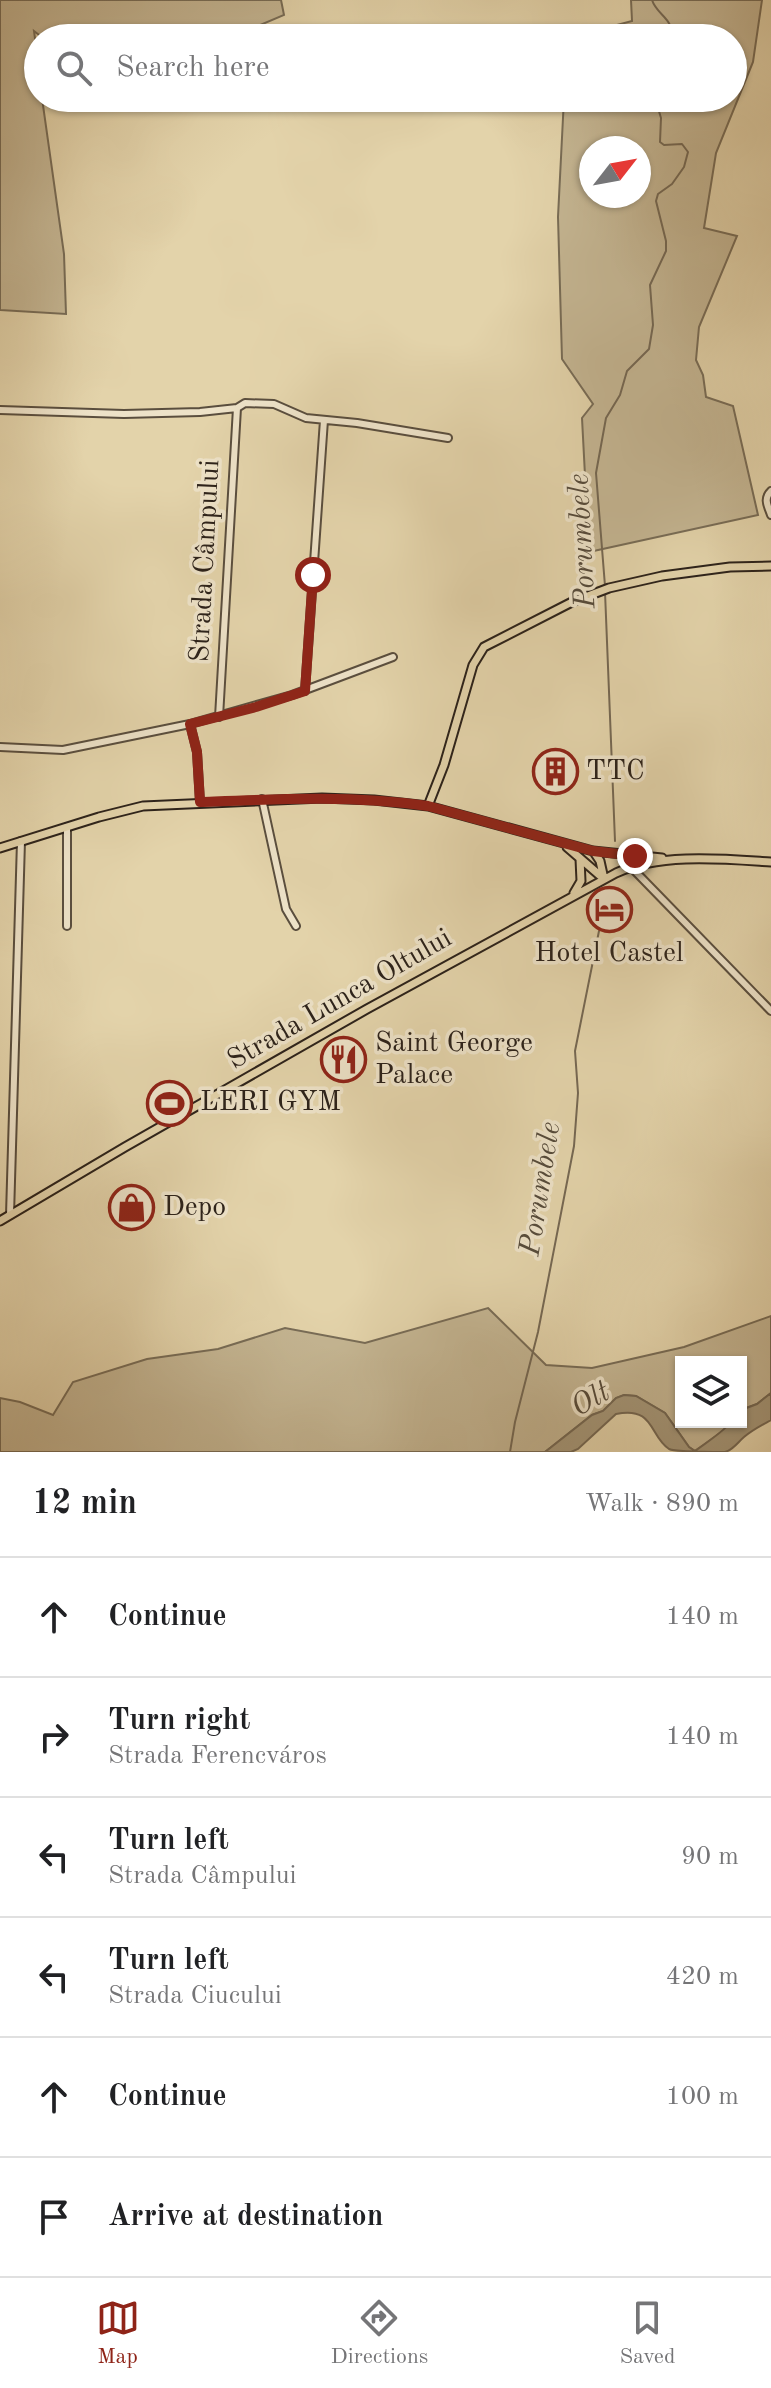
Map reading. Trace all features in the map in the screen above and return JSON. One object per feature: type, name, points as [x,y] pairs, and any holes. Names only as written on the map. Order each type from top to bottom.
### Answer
[{"type":"main road","points":[[428,806],[473,665],[481,650],[597,591],[662,576],[730,567],[771,566]]},
{"type":"main road","points":[[0,848],[143,806],[262,799],[374,800],[428,806],[593,851],[659,857],[668,861],[771,862]]},
{"type":"main road","points":[[551,839],[569,848],[604,879]]},
{"type":"main road","points":[[593,851],[600,861],[604,879]]},
{"type":"main road","points":[[572,896],[581,881],[580,857]]},
{"type":"main road","name":"Strada Lunca Oltului","points":[[0,1221],[367,1009],[572,896],[631,867],[668,861]]},
{"type":"street","points":[[0,410],[124,414],[200,412],[237,408],[245,403],[274,404],[306,418],[448,438]]},
{"type":"street","name":"Strada Câmpului","points":[[219,717],[237,408]]},
{"type":"street","points":[[305,691],[324,420]]},
{"type":"street","points":[[771,491],[766,501],[771,515]]},
{"type":"street","points":[[0,747],[63,750],[190,724],[305,691],[393,657]]},
{"type":"street","points":[[190,724],[197,752],[200,802]]},
{"type":"street","points":[[262,799],[286,909],[296,926]]},
{"type":"street","points":[[67,827],[67,926]]},
{"type":"street","points":[[10,1215],[21,841]]},
{"type":"street","points":[[631,867],[771,1011]]},
{"type":"shaded area","points":[[0,0],[281,0],[284,15],[262,24],[24,24],[24,112],[44,112],[64,254],[66,314],[0,310]]},
{"type":"shaded area","points":[[631,0],[762,0],[753,62],[747,77],[747,24],[621,24],[632,21]]},
{"type":"shaded area","points":[[563,112],[733,112],[716,153],[704,228],[737,236],[699,327],[696,360],[703,375],[706,397],[733,406],[758,515],[589,552],[582,418],[593,404],[562,359],[558,217]]},
{"type":"shaded area","points":[[488,1308],[546,1365],[592,1368],[684,1347],[771,1316],[771,1393],[747,1408],[747,1356],[675,1356],[675,1427],[665,1413],[636,1396],[624,1395],[616,1398],[603,1411],[592,1415],[545,1452],[0,1452],[0,1398],[53,1415],[73,1382],[147,1359],[218,1349],[285,1328],[365,1343]]},
{"type":"shaded area","points":[[771,1393],[771,1420],[725,1452],[687,1451],[669,1449],[645,1418],[629,1413],[616,1414],[578,1449],[545,1452],[592,1415],[603,1411],[616,1398],[624,1395],[636,1396],[665,1413],[695,1451],[724,1428],[747,1428],[747,1408]]},
{"type":"shaded area","points":[[676,1428],[726,1428],[695,1451]]},
{"type":"waterway","name":"Porumbele","points":[[652,0],[669,24]]},
{"type":"waterway","name":"Porumbele","points":[[605,586],[596,473],[606,418],[620,395],[627,371],[649,349],[653,325],[650,285],[666,251],[656,201],[658,194],[672,184],[684,167],[688,152],[682,144],[664,145],[660,142],[659,112]]},
{"type":"waterway","name":"Porumbele","points":[[605,592],[615,841]]},
{"type":"waterway","name":"Porumbele","points":[[510,1452],[538,1332],[574,1146],[578,1093],[575,1051],[599,931]]},
{"type":"place","name":"TTC","points":[[555,772]]},
{"type":"place","name":"Hotel Castel","points":[[609,909]]},
{"type":"place","name":"Saint George Palace","points":[[344,1060]]},
{"type":"place","name":"LERI GYM","points":[[169,1103]]},
{"type":"place","name":"Depo","points":[[132,1208]]},
{"type":"route","points":[[313,575],[305,691],[190,724],[197,752],[200,802],[294,798],[401,802],[428,806],[593,851],[635,856]]},
{"type":"water label","name":"Olt","points":[[591,1400]]}]
